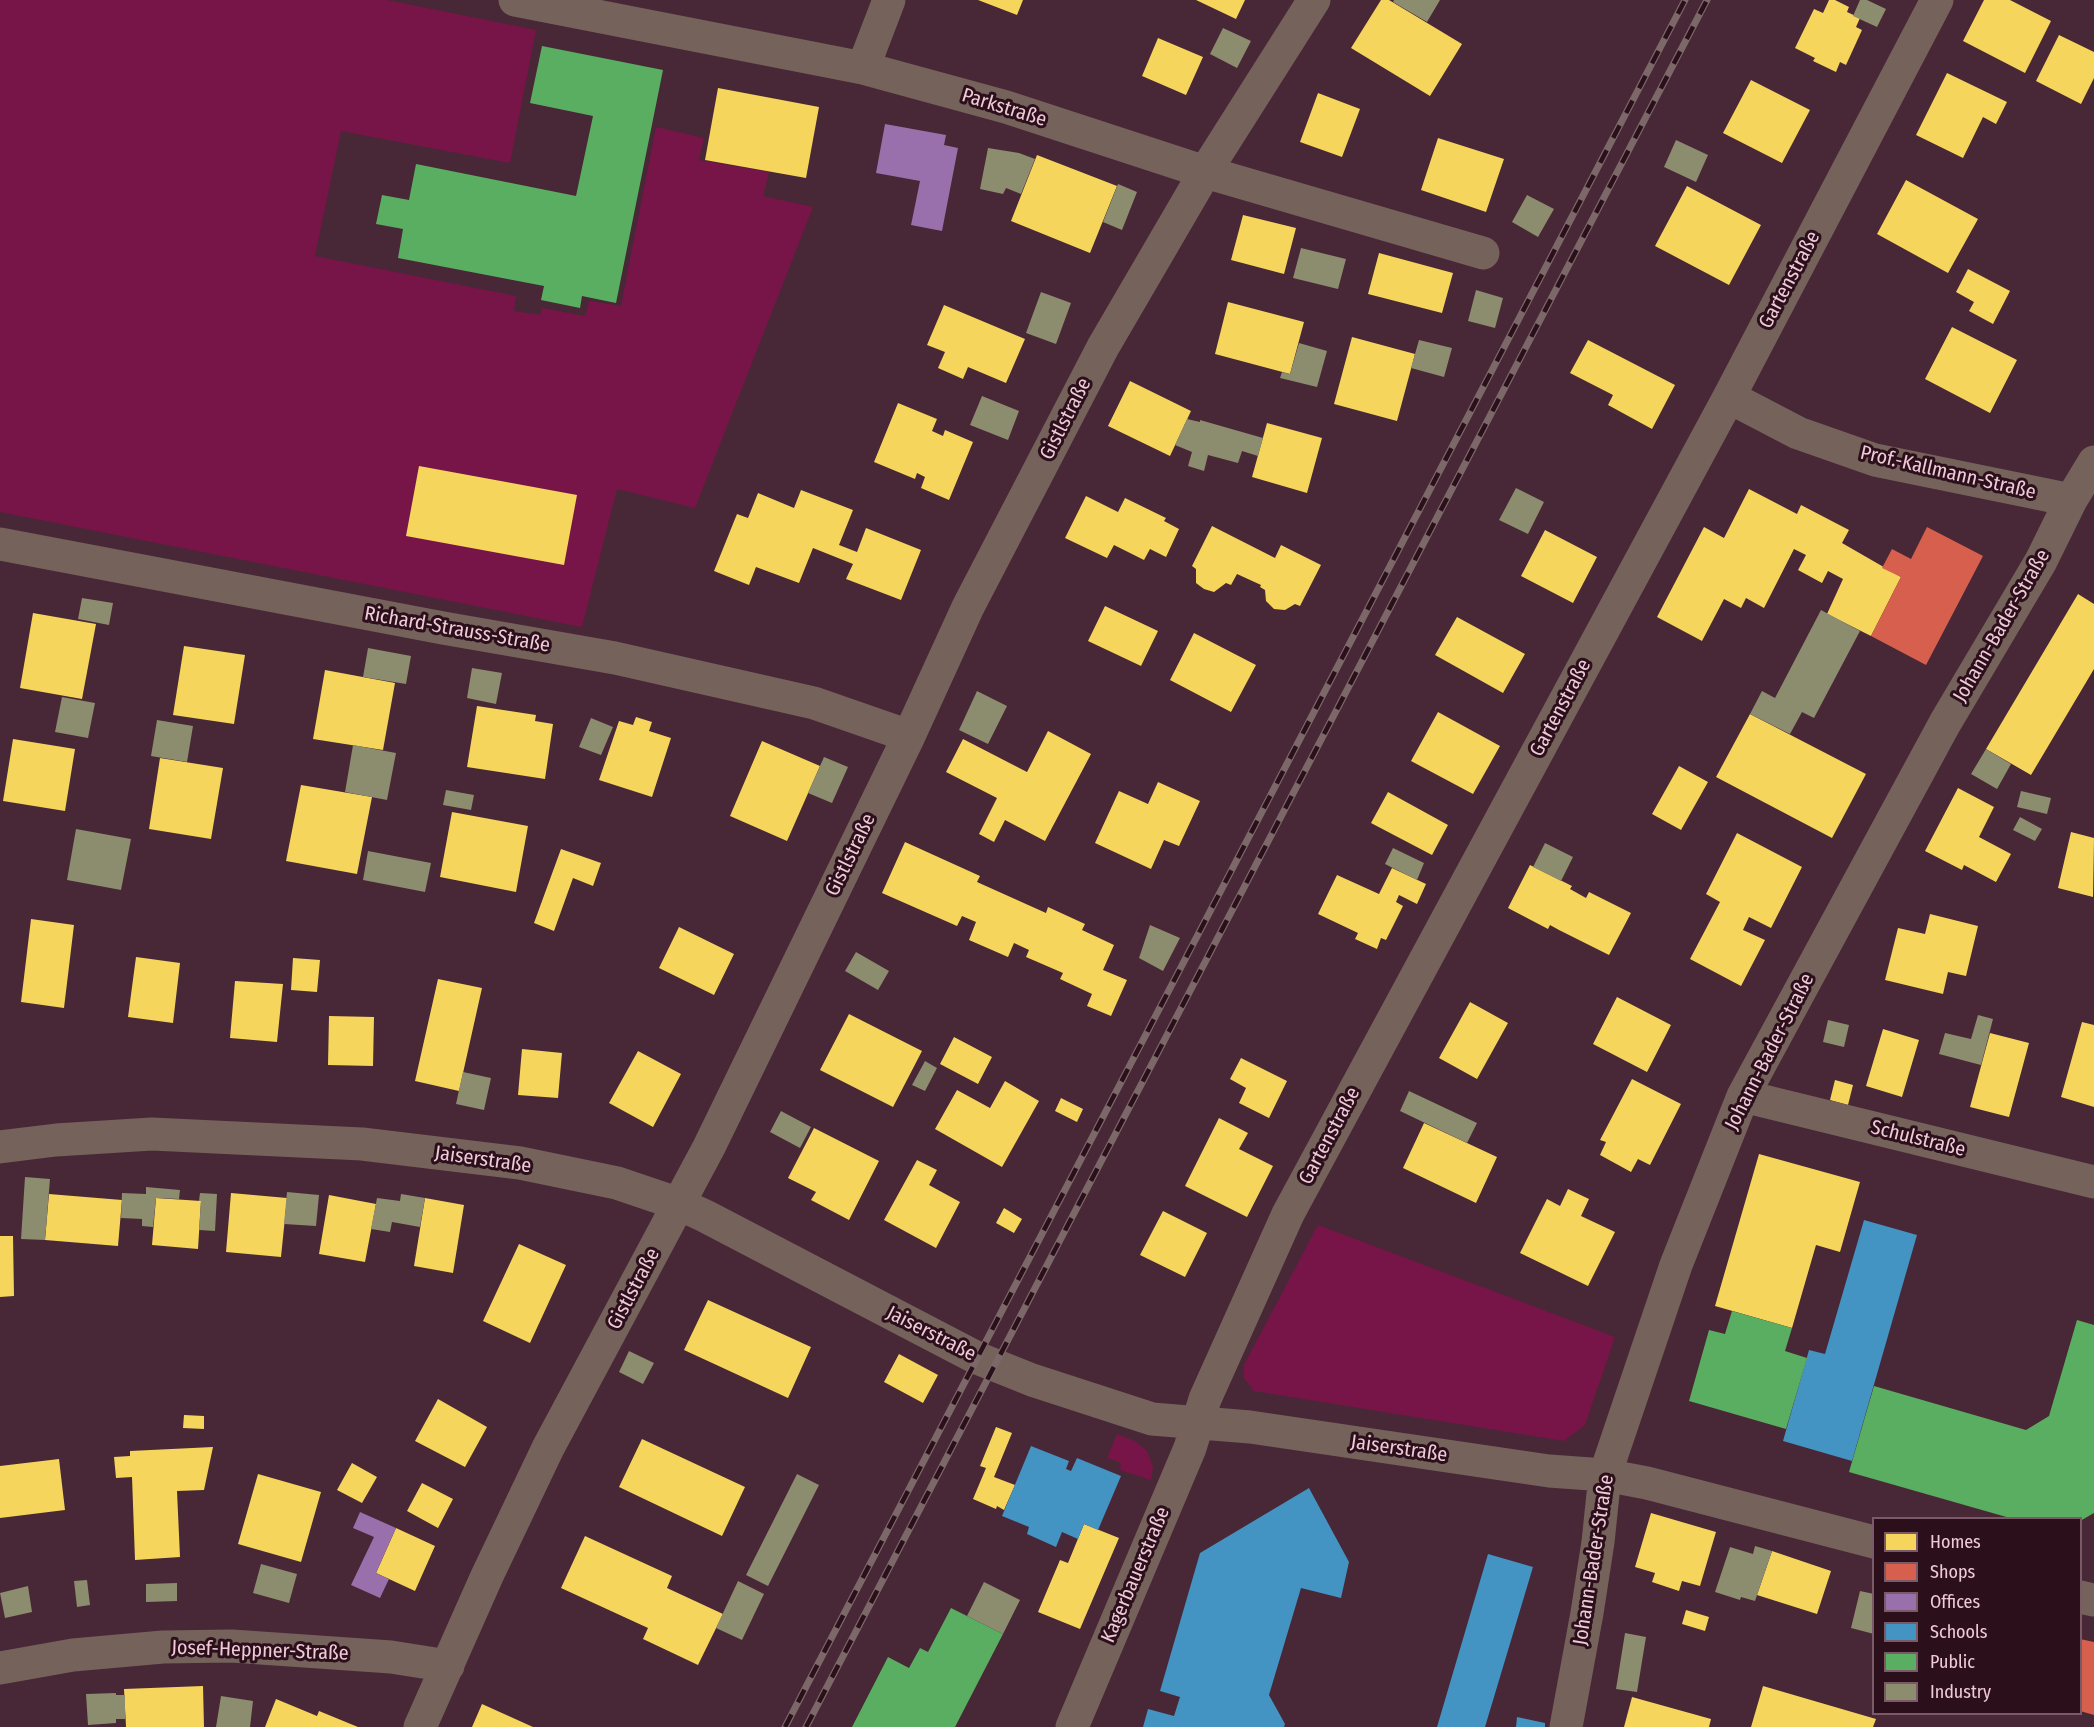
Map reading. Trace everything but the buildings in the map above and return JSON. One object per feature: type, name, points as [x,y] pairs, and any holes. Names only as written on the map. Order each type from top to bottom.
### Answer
[{"type":"street","name":"Parkstraße","points":[[515,0],[863,68],[1006,107],[1205,172],[1483,253]]},
{"type":"street","points":[[863,68],[889,0]]},
{"type":"street","name":"Gistlstraße","points":[[420,1727],[487,1576],[548,1448],[680,1204],[909,736],[968,607],[1093,366],[1205,172],[1314,0]]},
{"type":"street","name":"Gartenstraße","points":[[1198,1423],[1205,1399],[1288,1214],[1729,397],[1937,0]]},
{"type":"street","name":"Prof.-Kallmann-Straße","points":[[1729,397],[1798,433],[1875,460],[2071,500]]},
{"type":"street","name":"Johann-Bader-Straße","points":[[1566,1727],[1594,1566],[1605,1475],[1676,1265],[1743,1096],[1945,723],[2041,561],[2071,500],[2094,462]]},
{"type":"street","name":"Richard-Strauss-Straße","points":[[0,544],[615,658],[814,703],[909,736]]},
{"type":"street","name":"Schulstraße","points":[[1743,1096],[2094,1182]]},
{"type":"street","name":"Jaiserstraße","points":[[0,1147],[56,1140],[152,1134],[362,1144],[520,1163],[617,1183],[705,1215],[977,1358],[1032,1380],[1152,1419],[1250,1427],[1549,1471],[1605,1475],[1647,1483],[1872,1541]]},
{"type":"street","name":"Kagerbauerstraße","points":[[1072,1727],[1190,1448],[1198,1423]]},
{"type":"street","name":"Josef-Heppner-Straße","points":[[0,1668],[73,1655],[163,1647],[232,1646],[391,1657],[448,1666]]},
{"type":"shaded area","points":[[0,0],[387,0],[536,30],[510,163],[341,131],[315,256],[516,296],[514,311],[540,315],[542,308],[585,316],[589,301],[621,306],[656,127],[704,138],[699,160],[769,172],[763,196],[813,207],[695,508],[617,489],[582,627],[0,512]]},
{"type":"shaded area","points":[[1318,1225],[1615,1337],[1585,1425],[1564,1441],[1254,1391],[1244,1378],[1244,1365]]},
{"type":"shaded area","points":[[1117,1434],[1135,1441],[1147,1451],[1153,1467],[1151,1480],[1120,1470],[1121,1463],[1107,1458]]},
{"type":"railway","points":[[785,1727],[1685,0]]},
{"type":"railway","points":[[806,1727],[1707,0]]}]
